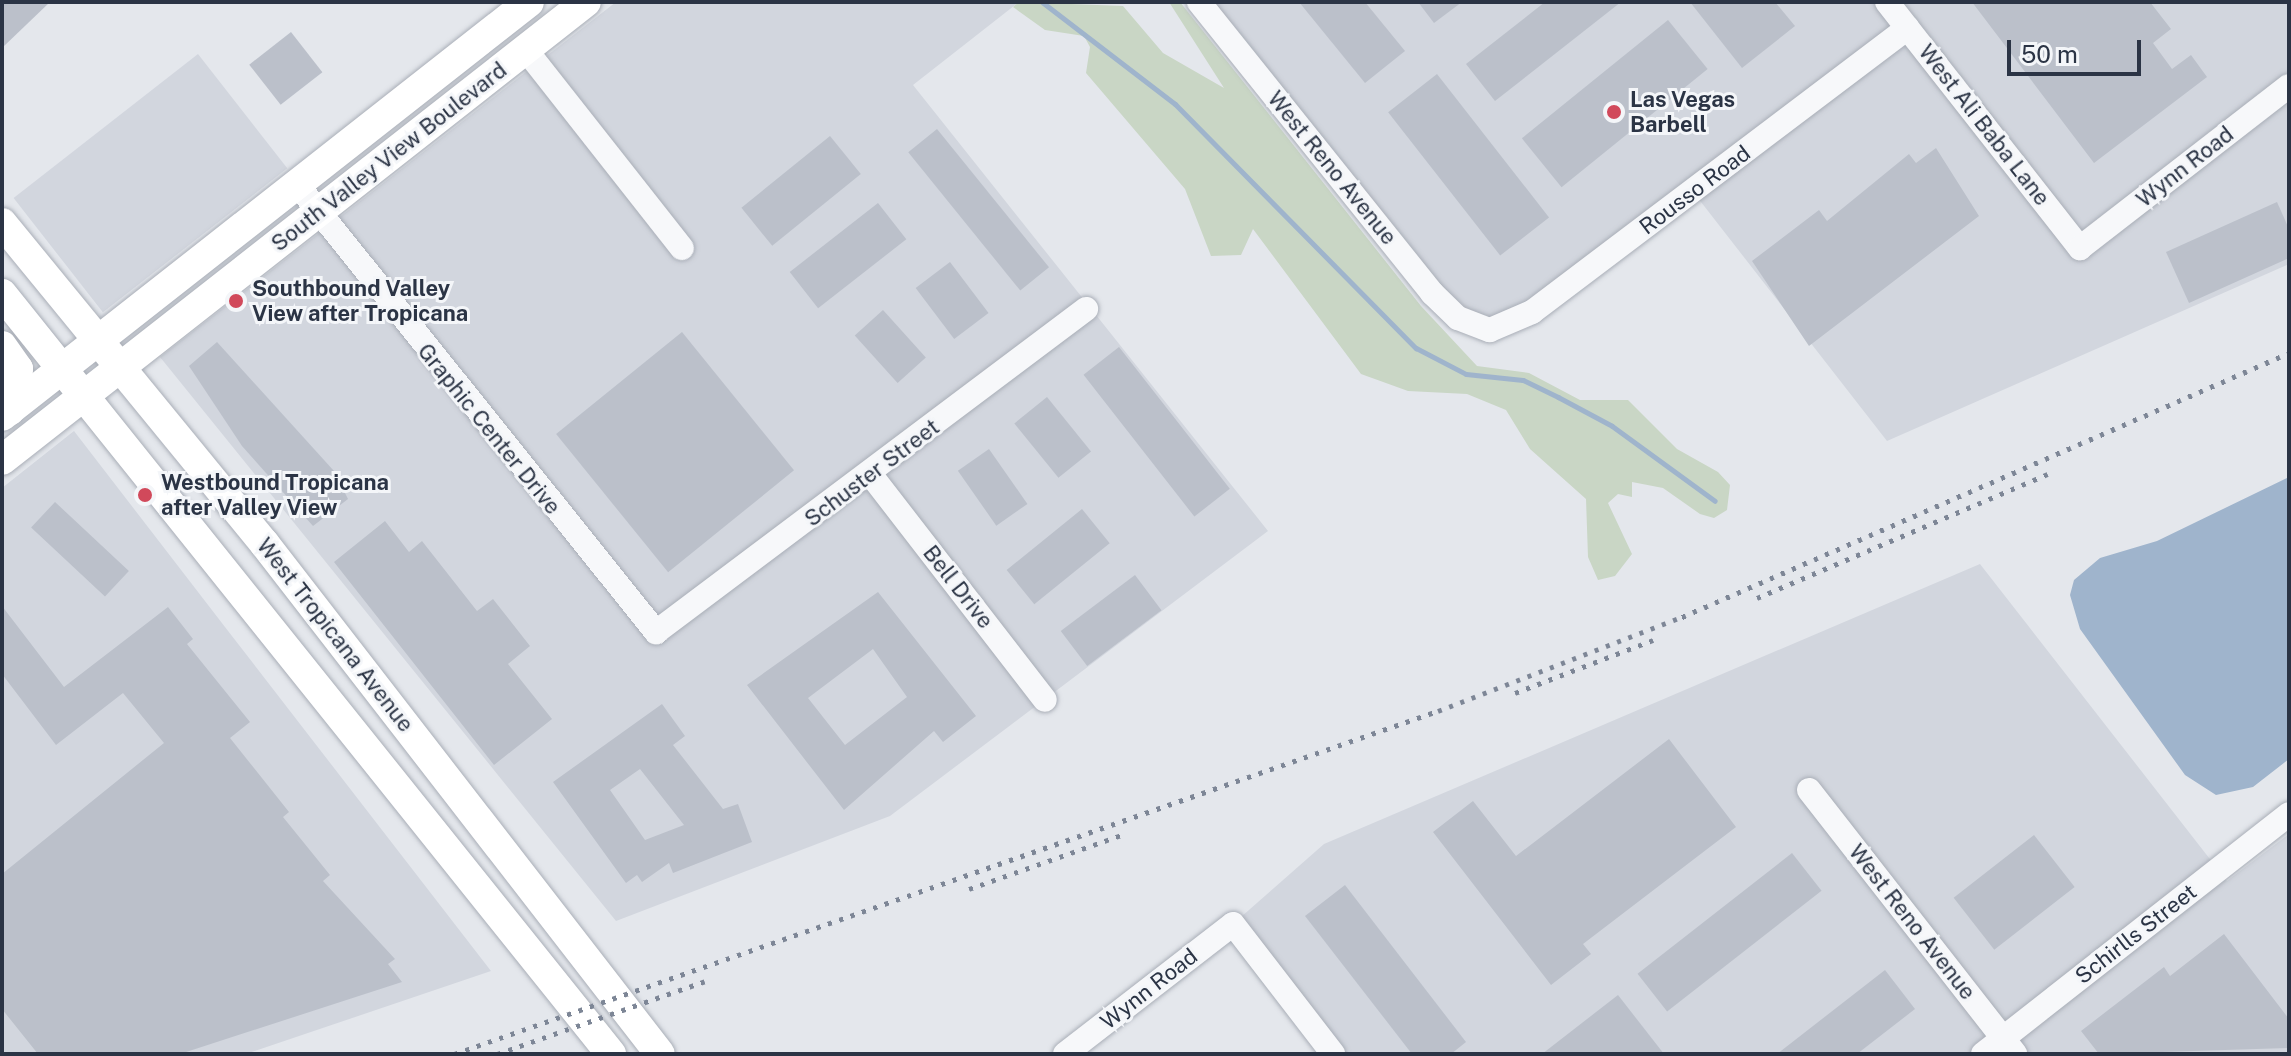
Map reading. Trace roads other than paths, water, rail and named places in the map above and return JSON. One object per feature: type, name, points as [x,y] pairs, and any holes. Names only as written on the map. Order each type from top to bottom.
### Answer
[{"type":"main road","name":"South Valley View Boulevard","points":[[2,460],[586,2]]},
{"type":"main road","name":"South Valley View Boulevard","points":[[6,413],[512,7]]},
{"type":"main road","points":[[456,105],[513,35],[512,7]]},
{"type":"main road","name":"West Tropicana Avenue","points":[[2,223],[123,365],[660,1054]]},
{"type":"main road","name":"West Tropicana Avenue","points":[[2,294],[88,393],[611,1054]]},
{"type":"main road","points":[[2,346],[18,369],[6,413]]},
{"type":"street","name":"West Reno Avenue","points":[[1199,2],[1432,293],[1473,327]]},
{"type":"street","name":"West Ali Baba Lane","points":[[1887,2],[2080,248]]},
{"type":"street","name":"Rousso Road","points":[[1473,327],[1505,328],[1532,312],[1908,28]]},
{"type":"street","points":[[526,50],[682,248]]},
{"type":"street","name":"Wynn Road","points":[[2080,248],[2289,86]]},
{"type":"street","name":"Graphic Center Drive","points":[[296,183],[656,632]]},
{"type":"street","name":"Schuster Street","points":[[656,632],[871,475],[1086,309]]},
{"type":"street","name":"Bell Drive","points":[[871,475],[1045,700]]},
{"type":"street","name":"West Reno Avenue","points":[[1809,790],[2009,1046]]},
{"type":"street","name":"Schirlls Street","points":[[1983,1054],[2009,1046],[2289,814]]},
{"type":"street","name":"Wynn Road","points":[[1065,1054],[1233,924],[1333,1054]]},
{"type":"water","points":[[2289,477],[2289,759],[2253,787],[2216,795],[2185,775],[2080,629],[2070,595],[2074,580],[2100,558],[2157,541]]},
{"type":"waterway","points":[[1042,2],[1175,104],[1416,348],[1466,374],[1523,380],[1558,397],[1612,426],[1715,501]]},
{"type":"railway","points":[[454,1054],[1438,711],[1682,617],[2289,353]]},
{"type":"railway","points":[[1757,598],[2048,474]]},
{"type":"railway","points":[[1515,693],[1653,640]]},
{"type":"railway","points":[[969,889],[1124,834]]},
{"type":"railway","points":[[497,1054],[705,981]]},
{"type":"place","name":"Las Vegas Barbell","points":[[1614,112]]},
{"type":"place","name":"Southbound Valley View after Tropicana","points":[[236,301]]},
{"type":"place","name":"Westbound Tropicana after Valley View","points":[[145,495]]}]
